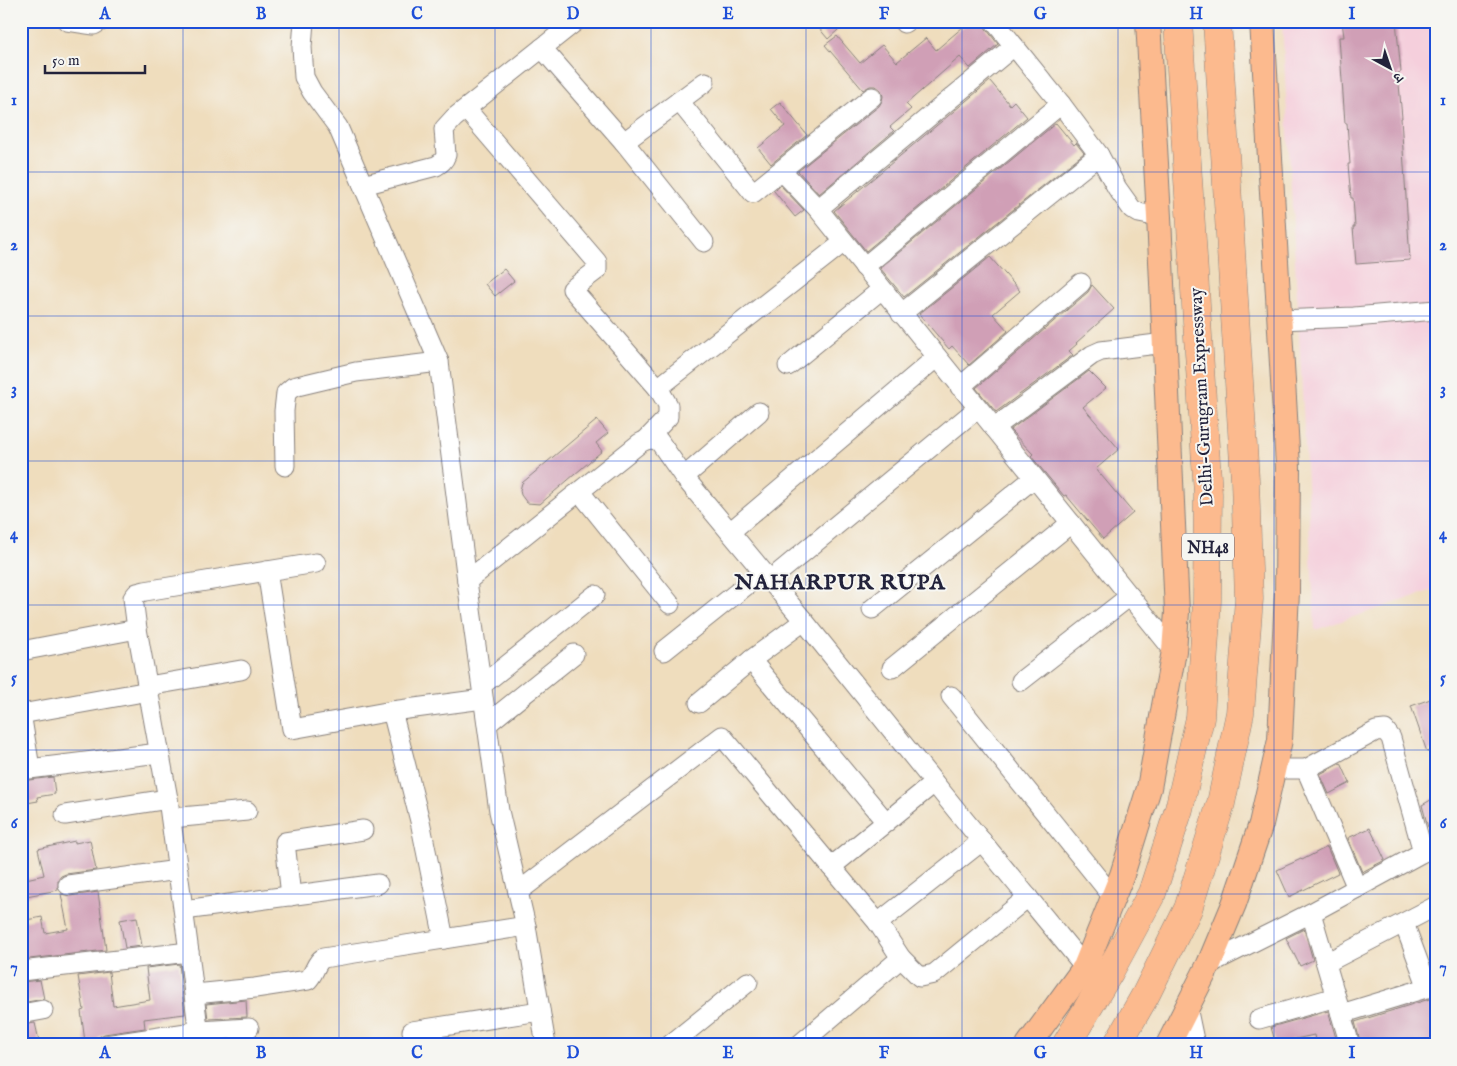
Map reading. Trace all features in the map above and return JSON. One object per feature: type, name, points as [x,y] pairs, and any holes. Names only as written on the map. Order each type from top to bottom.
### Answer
[{"type":"highway","name":"Delhi-Gurugram Expressway","points":[[1066,1045],[1110,971],[1152,893],[1179,809],[1200,718],[1207,601],[1208,494],[1178,21]]},
{"type":"highway","name":"NH48","points":[[1117,1045],[1146,994],[1188,909],[1221,803],[1240,713],[1249,600],[1246,480],[1217,21]]},
{"type":"main road","points":[[1028,1045],[1085,967],[1122,875],[1149,788],[1174,650],[1177,612],[1148,21]]},
{"type":"main road","points":[[1168,1045],[1209,964],[1234,904],[1261,824],[1280,740],[1288,592],[1288,467],[1262,21]]},
{"type":"street","points":[[67,21],[94,25],[101,21]]},
{"type":"street","points":[[304,21],[302,47],[304,77],[312,92],[338,127],[438,362],[466,581],[499,811],[526,926],[546,1045]]},
{"type":"street","points":[[363,185],[436,166],[441,163],[446,155],[444,130],[466,109],[576,21]]},
{"type":"street","points":[[994,21],[1099,154],[1117,188],[1132,209],[1139,213],[1159,217]]},
{"type":"street","points":[[818,209],[1014,46]]},
{"type":"street","points":[[542,48],[624,142],[704,242]]},
{"type":"street","points":[[624,142],[705,82]]},
{"type":"street","points":[[679,101],[753,193],[872,98]]},
{"type":"street","points":[[864,267],[1061,104]]},
{"type":"street","points":[[466,109],[597,262],[597,270],[572,289],[658,388],[668,405],[668,417],[647,439],[466,581]]},
{"type":"street","points":[[901,314],[1099,154]]},
{"type":"street","points":[[782,171],[818,209],[1174,650]]},
{"type":"street","points":[[658,388],[844,242]]},
{"type":"street","points":[[960,387],[1081,283]]},
{"type":"street","points":[[788,366],[882,289]]},
{"type":"street","points":[[1279,320],[1354,317],[1436,310]]},
{"type":"street","points":[[994,428],[1092,355],[1101,351],[1165,343]]},
{"type":"street","points":[[730,532],[937,358]]},
{"type":"street","points":[[285,466],[284,412],[286,393],[292,387],[356,372],[438,362]]},
{"type":"street","points":[[664,651],[767,576],[978,408]]},
{"type":"street","points":[[684,477],[760,412]]},
{"type":"street","points":[[647,439],[660,441],[684,477],[804,621],[1085,967]]},
{"type":"street","points":[[872,609],[1034,478]]},
{"type":"street","points":[[580,492],[670,604]]},
{"type":"street","points":[[892,668],[1071,523]]},
{"type":"street","points":[[200,1038],[171,818],[136,629],[133,598],[137,593],[316,564]]},
{"type":"street","points":[[267,571],[292,729],[483,692],[594,596]]},
{"type":"street","points":[[1021,682],[1130,596]]},
{"type":"street","points":[[699,703],[751,660],[804,621]]},
{"type":"street","points":[[21,651],[136,629]]},
{"type":"street","points":[[487,724],[574,654]]},
{"type":"street","points":[[751,660],[886,822]]},
{"type":"street","points":[[159,753],[25,769],[21,713],[241,670]]},
{"type":"street","points":[[952,696],[1113,897]]},
{"type":"street","points":[[392,710],[420,821],[444,939]]},
{"type":"street","points":[[1209,964],[1311,913],[1429,849],[1391,738],[1385,730],[1376,731],[1306,769],[1274,769]]},
{"type":"street","points":[[518,892],[722,736],[878,924],[901,958],[920,977],[934,974],[1028,898]]},
{"type":"street","points":[[1306,769],[1357,888]]},
{"type":"street","points":[[831,867],[934,783]]},
{"type":"street","points":[[65,815],[168,799]]},
{"type":"street","points":[[171,818],[247,811]]},
{"type":"street","points":[[291,896],[285,842],[363,830]]},
{"type":"street","points":[[878,924],[982,842]]},
{"type":"street","points":[[68,885],[178,870]]},
{"type":"street","points":[[184,910],[378,884]]},
{"type":"street","points":[[1326,963],[1436,906]]},
{"type":"street","points":[[1311,913],[1350,1045]]},
{"type":"street","points":[[1259,1019],[1432,986],[1404,923]]},
{"type":"street","points":[[195,994],[308,980],[313,975],[318,960],[323,958],[526,926]]},
{"type":"street","points":[[21,971],[190,952]]},
{"type":"street","points":[[799,1045],[901,958]]},
{"type":"street","points":[[670,1045],[748,982]]},
{"type":"street","points":[[1187,1007],[1195,1045]]},
{"type":"street","points":[[21,1014],[43,1010]]},
{"type":"street","points":[[412,1031],[540,1011]]},
{"type":"street","points":[[106,1045],[200,1038],[249,1028]]},
{"type":"shaded area","points":[[1282,21],[1436,21],[1436,589],[1315,630]]},
{"type":"building","points":[[813,21],[848,21],[828,39]]},
{"type":"building","points":[[970,21],[980,21],[998,44],[970,68],[960,57],[906,104],[911,109],[890,127],[894,131],[819,194],[798,171],[879,106],[883,96],[881,90],[876,86],[870,86],[863,90],[825,45],[837,36],[860,63],[882,45],[897,62],[926,38],[936,50]]},
{"type":"building","points":[[1342,21],[1396,21],[1401,72],[1398,73],[1410,260],[1356,264],[1353,198],[1351,198],[1348,164],[1350,164],[1339,37],[1344,37]]},
{"type":"building","points":[[990,81],[1010,105],[1014,101],[1027,117],[866,251],[834,211]]},
{"type":"building","points":[[780,102],[807,135],[771,164],[758,148],[785,126],[771,109]]},
{"type":"building","points":[[1056,123],[1074,145],[1076,143],[1084,153],[904,297],[880,268]]},
{"type":"building","points":[[780,185],[804,210],[795,217],[774,191]]},
{"type":"building","points":[[990,257],[1020,291],[993,314],[1008,331],[969,365],[952,346],[949,349],[919,314]]},
{"type":"building","points":[[504,269],[514,281],[495,296],[485,284]]},
{"type":"building","points":[[1092,285],[1114,309],[1076,343],[1069,351],[1073,355],[996,412],[976,388],[1088,292]]},
{"type":"building","points":[[1089,371],[1106,388],[1083,407],[1119,449],[1096,469],[1133,513],[1103,539],[1031,456],[1033,454],[1010,430]]},
{"type":"building","points":[[597,420],[608,433],[596,443],[602,451],[540,504],[527,503],[521,495],[522,483]]},
{"type":"building","points":[[1436,697],[1436,749],[1427,752],[1411,706]]},
{"type":"building","points":[[1341,763],[1350,783],[1329,794],[1320,774]]},
{"type":"building","points":[[53,777],[55,794],[37,797],[38,801],[21,804],[21,781]]},
{"type":"building","points":[[1436,797],[1436,822],[1428,827],[1422,805]]},
{"type":"building","points":[[1370,828],[1385,860],[1362,872],[1348,838]]},
{"type":"building","points":[[90,840],[96,870],[66,874],[58,880],[58,890],[21,897],[21,880],[44,875],[38,849],[75,841],[75,843]]},
{"type":"building","points":[[1327,847],[1338,873],[1289,897],[1277,870]]},
{"type":"building","points":[[98,892],[106,950],[21,960],[21,921],[42,917],[45,933],[68,929],[61,894],[70,896]]},
{"type":"building","points":[[137,917],[142,946],[125,948],[120,920]]},
{"type":"building","points":[[1304,929],[1313,960],[1300,966],[1286,938]]},
{"type":"building","points":[[179,964],[185,1014],[144,1019],[145,1028],[104,1034],[99,1037],[95,1045],[93,1045],[93,1041],[85,1042],[81,1011],[84,1010],[78,976],[109,972],[113,1006],[150,1000],[146,968]]},
{"type":"building","points":[[40,980],[44,999],[21,1003],[21,982]]},
{"type":"building","points":[[1436,997],[1436,1045],[1361,1045],[1355,1022]]},
{"type":"building","points":[[246,1000],[247,1017],[208,1019],[206,1004]]},
{"type":"building","points":[[1328,1011],[1338,1045],[1316,1045],[1314,1035],[1291,1040],[1292,1045],[1276,1045],[1271,1027]]},
{"type":"building","points":[[35,1023],[40,1045],[21,1045],[21,1025]]},
{"type":"building","points":[[239,1040],[240,1045],[211,1045],[211,1042]]},
{"type":"district","name":"NAHARPUR RUPA","points":[[840,581]]}]
